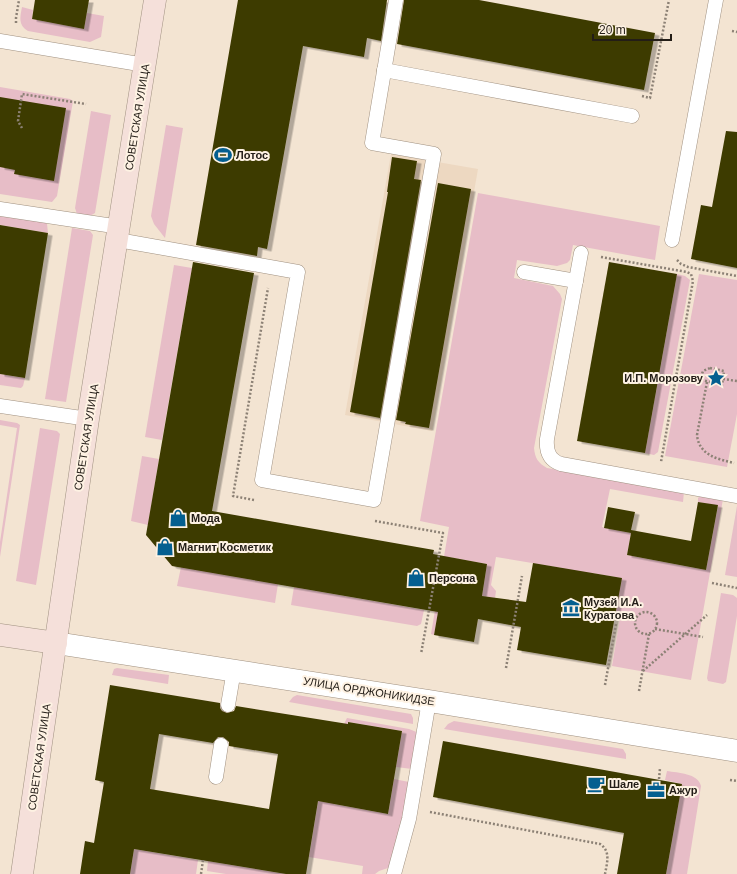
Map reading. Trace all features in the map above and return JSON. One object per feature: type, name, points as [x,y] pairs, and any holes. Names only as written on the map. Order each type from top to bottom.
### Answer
[{"type":"street","name":"СОВЕТСКАЯ УЛИЦА","points":[[22,874],[88,419],[119,233],[155,0]]},
{"type":"street","name":"УЛИЦА ОРДЖОНИКИДЗЕ","points":[[0,634],[737,751]]},
{"type":"lane","points":[[0,208],[298,272],[262,480],[374,500],[434,154],[372,143],[396,0]]},
{"type":"lane","points":[[672,240],[716,0]]},
{"type":"lane","points":[[0,41],[145,65]]},
{"type":"lane","points":[[384,70],[632,116]]},
{"type":"lane","points":[[581,253],[547,440],[547,449],[551,459],[561,464],[737,496]]},
{"type":"lane","points":[[524,272],[576,281]]},
{"type":"lane","points":[[0,406],[88,419]]},
{"type":"lane","points":[[228,705],[234,670]]},
{"type":"lane","points":[[394,874],[410,819],[429,701]]},
{"type":"lane","points":[[216,777],[221,745]]},
{"type":"path","points":[[637,95],[650,98],[669,0]]},
{"type":"path","points":[[22,128],[18,121],[22,94],[86,104]]},
{"type":"path","points":[[672,240],[670,246],[675,257],[681,264],[688,267],[737,276]]},
{"type":"path","points":[[598,264],[599,256],[691,274],[693,281],[660,464],[667,465]]},
{"type":"path","points":[[687,272],[688,267]]},
{"type":"path","points":[[256,500],[233,496],[269,284]]},
{"type":"path","points":[[707,368],[724,371],[723,379],[722,385],[707,382],[702,380],[701,377],[703,371],[707,368]]},
{"type":"path","points":[[723,379],[737,381]]},
{"type":"path","points":[[707,382],[698,440],[705,451],[716,459],[734,463]]},
{"type":"path","points":[[373,521],[443,533],[422,654]]},
{"type":"path","points":[[506,668],[522,576]]},
{"type":"path","points":[[712,583],[737,588]]},
{"type":"path","points":[[639,691],[649,634],[655,629],[657,621],[654,615],[648,612],[641,612],[635,621],[636,628],[642,633],[649,634]]},
{"type":"path","points":[[643,671],[707,615]]},
{"type":"path","points":[[605,685],[616,624]]},
{"type":"path","points":[[655,629],[703,637]]},
{"type":"path","points":[[659,779],[660,768]]},
{"type":"path","points":[[730,780],[737,781]]},
{"type":"path","points":[[427,810],[431,813],[600,844],[603,846],[608,858],[605,874]]},
{"type":"path","points":[[201,874],[203,860]]},
{"type":"shaded area","points":[[22,7],[33,10],[32,19],[84,28],[87,13],[104,16],[101,37],[90,42],[28,31],[21,23],[20,17]]},
{"type":"shaded area","points":[[0,87],[70,99],[73,101],[57,196],[52,202],[0,194]]},
{"type":"shaded area","points":[[91,111],[111,115],[95,213],[88,217],[77,214],[75,208]]},
{"type":"shaded area","points":[[166,125],[183,128],[165,238],[154,224],[151,216]]},
{"type":"shaded area","points":[[391,154],[478,169],[432,431],[345,415]]},
{"type":"shaded area","points":[[478,193],[660,226],[655,260],[573,245],[570,260],[567,263],[557,266],[517,260],[514,278],[553,286],[560,294],[562,299],[534,448],[535,455],[539,462],[547,468],[684,492],[683,502],[610,489],[602,527],[631,533],[627,555],[706,570],[718,506],[698,502],[698,498],[701,495],[723,499],[691,680],[612,666],[620,618],[615,617],[621,578],[592,573],[587,599],[562,568],[496,557],[491,585],[496,591],[495,598],[482,596],[487,564],[448,557],[434,635],[431,634],[449,527],[420,521]]},
{"type":"shaded area","points":[[0,216],[44,222],[47,224],[48,233],[0,225]]},
{"type":"shaded area","points":[[72,228],[90,231],[93,235],[66,402],[45,399]]},
{"type":"shaded area","points":[[174,265],[192,268],[162,440],[145,437]]},
{"type":"shaded area","points":[[677,274],[685,276],[690,280],[658,452],[654,455],[645,453]]},
{"type":"shaded area","points":[[699,274],[737,280],[737,414],[727,467],[665,456]]},
{"type":"shaded area","points":[[0,374],[25,378],[23,386],[21,388],[0,385]]},
{"type":"shaded area","points":[[0,420],[17,423],[20,425],[0,557],[0,542],[17,428],[0,425]]},
{"type":"shaded area","points":[[40,428],[57,431],[60,434],[36,585],[16,581]]},
{"type":"shaded area","points":[[142,456],[159,459],[148,525],[131,521]]},
{"type":"shaded area","points":[[737,506],[737,577],[725,575]]},
{"type":"shaded area","points":[[181,567],[278,584],[275,603],[177,586]]},
{"type":"shaded area","points":[[294,587],[424,610],[421,624],[417,626],[291,605]]},
{"type":"shaded area","points":[[721,593],[733,595],[737,598],[737,616],[726,682],[723,684],[708,681],[707,678]]},
{"type":"shaded area","points":[[117,668],[169,675],[168,684],[112,675],[114,669]]},
{"type":"shaded area","points":[[297,695],[411,714],[413,724],[289,702]]},
{"type":"shaded area","points":[[347,718],[409,729],[419,733],[412,769],[396,767],[402,731],[348,722],[334,804],[388,814],[394,779],[412,784],[391,867],[375,874],[362,874],[363,866],[309,857],[331,722],[344,724]]},
{"type":"shaded area","points":[[454,721],[623,749],[626,754],[626,759],[444,729],[448,724]]},
{"type":"shaded area","points":[[667,771],[692,776],[696,778],[701,786],[687,874],[666,874],[682,784],[665,780]]},
{"type":"shaded area","points":[[134,849],[198,860],[196,874],[130,874]]},
{"type":"shaded area","points":[[208,861],[286,874],[226,874],[207,871]]},
{"type":"building","points":[[35,0],[89,0],[84,29],[32,19]]},
{"type":"building","points":[[238,0],[387,0],[381,41],[367,38],[364,57],[303,46],[267,249],[258,247],[257,256],[196,245]]},
{"type":"building","points":[[404,0],[479,0],[655,33],[644,90],[397,44]]},
{"type":"building","points":[[0,97],[66,108],[54,181],[14,174],[15,170],[0,167]]},
{"type":"building","points":[[726,131],[737,132],[737,268],[691,259],[701,205],[712,207]]},
{"type":"building","points":[[392,157],[417,161],[414,179],[421,180],[380,418],[350,412],[388,192]]},
{"type":"building","points":[[438,183],[471,189],[429,428],[405,424],[406,422],[396,420]]},
{"type":"building","points":[[0,225],[48,233],[25,378],[0,374]]},
{"type":"building","points":[[193,262],[254,273],[212,511],[434,550],[433,554],[487,564],[482,596],[526,602],[533,563],[622,578],[606,665],[517,650],[521,627],[478,619],[474,642],[434,635],[438,612],[172,566],[146,535]]},
{"type":"building","points":[[609,262],[677,274],[645,453],[577,441]]},
{"type":"building","points":[[698,502],[718,505],[706,570],[627,555],[631,533],[604,528],[608,507],[635,512],[631,530],[691,541]]},
{"type":"building","points":[[110,685],[220,703],[220,708],[222,711],[227,713],[234,711],[236,706],[402,731],[388,814],[318,801],[306,874],[286,874],[134,849],[130,874],[80,874],[85,841],[94,843],[104,782],[95,780]],"holes":[[[159,734],[213,743],[218,737],[223,737],[229,742],[229,746],[278,754],[269,809],[150,789]]]},
{"type":"building","points":[[443,741],[682,784],[666,874],[617,874],[624,833],[433,797]]},
{"type":"place","name":"Лотос","points":[[223,155]]},
{"type":"place","name":"И.П. Морозову","points":[[716,378]]},
{"type":"place","name":"Мода","points":[[178,518]]},
{"type":"place","name":"Магнит Косметик","points":[[165,547]]},
{"type":"place","name":"Персона","points":[[416,578]]},
{"type":"place","name":"Музей И.А. Куратова","points":[[571,608]]},
{"type":"place","name":"Шале","points":[[596,784]]},
{"type":"place","name":"Ажур","points":[[656,790]]}]
